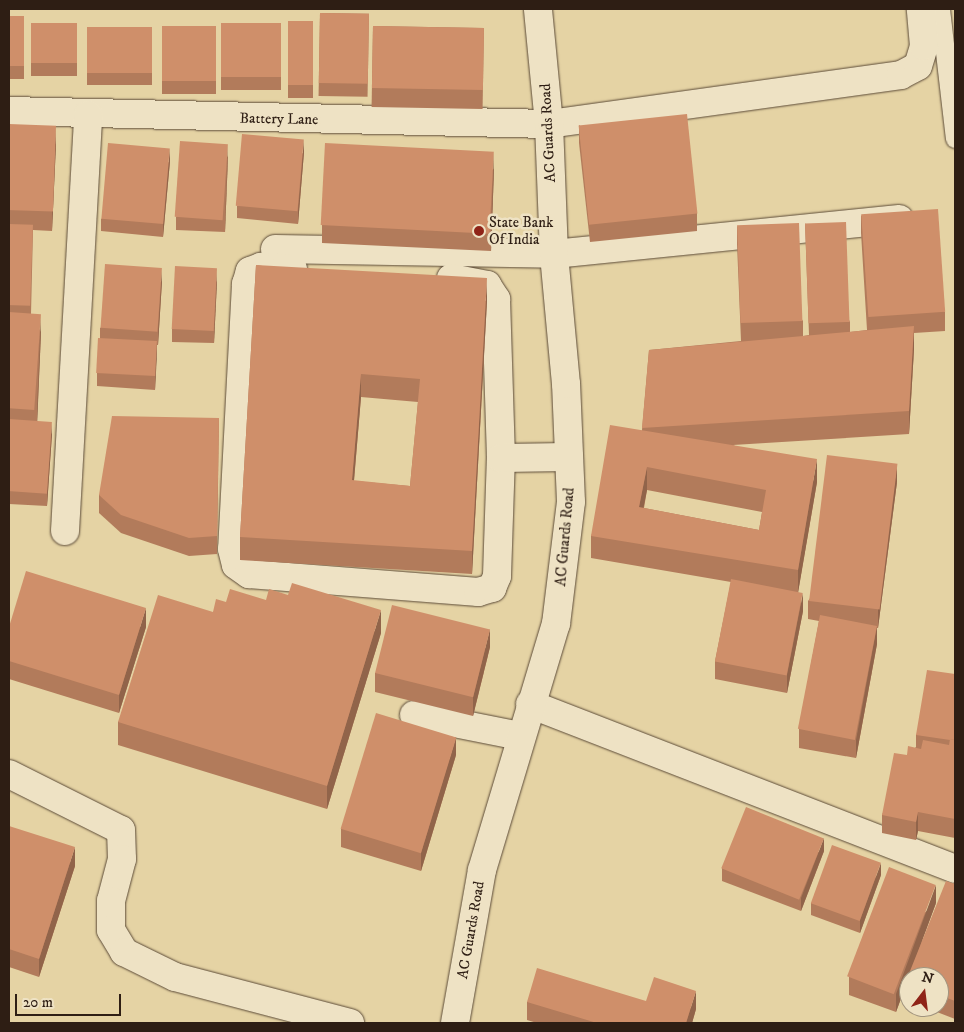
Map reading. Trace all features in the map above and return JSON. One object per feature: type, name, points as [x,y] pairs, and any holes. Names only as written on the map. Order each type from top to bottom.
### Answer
[{"type":"street","name":"AC Guards Road","points":[[454,1023],[482,870],[520,736],[556,624],[571,502],[554,254],[549,124],[538,9]]},
{"type":"street","name":"Battery Lane","points":[[9,111],[88,115],[549,124],[901,75],[918,66],[924,46],[921,9]]},
{"type":"street","points":[[65,531],[88,115]]},
{"type":"street","points":[[275,249],[554,254],[923,217]]},
{"type":"street","points":[[260,267],[470,279],[487,285],[496,299],[501,458],[497,576],[492,588],[478,592],[249,574],[242,570],[236,565],[232,549],[246,293],[250,270],[260,267]]},
{"type":"street","points":[[501,458],[569,457]]},
{"type":"street","points":[[530,704],[955,869]]},
{"type":"street","points":[[414,716],[520,736]]},
{"type":"street","points":[[9,774],[121,830],[122,859],[111,901],[111,930],[124,952],[175,977],[350,1023]]},
{"type":"lane","points":[[940,9],[955,138]]},
{"type":"building","points":[[320,13],[369,14],[368,84],[319,83]]},
{"type":"building","points":[[9,16],[24,16],[24,66],[9,66]]},
{"type":"building","points":[[288,21],[313,21],[313,85],[288,85]]},
{"type":"building","points":[[31,23],[77,23],[77,63],[31,63]]},
{"type":"building","points":[[221,23],[281,23],[281,77],[221,77]]},
{"type":"building","points":[[162,26],[216,26],[216,81],[162,81]]},
{"type":"building","points":[[373,26],[484,28],[483,90],[372,88]]},
{"type":"building","points":[[87,27],[152,27],[152,73],[87,73]]},
{"type":"building","points":[[687,114],[697,213],[589,225],[579,125]]},
{"type":"building","points":[[9,124],[56,126],[53,212],[9,210]]},
{"type":"building","points":[[242,134],[304,139],[297,211],[236,206]]},
{"type":"building","points":[[180,141],[228,144],[223,220],[175,217]]},
{"type":"building","points":[[108,143],[170,148],[163,224],[101,219]]},
{"type":"building","points":[[325,143],[494,152],[489,234],[321,225]]},
{"type":"building","points":[[938,209],[945,312],[868,317],[861,214]]},
{"type":"building","points":[[846,222],[849,322],[809,323],[805,223]]},
{"type":"building","points":[[799,223],[802,321],[740,323],[737,225]]},
{"type":"building","points":[[9,224],[33,225],[30,306],[9,305]]},
{"type":"building","points":[[105,264],[162,268],[157,332],[101,328]]},
{"type":"building","points":[[256,265],[487,278],[472,551],[240,537]],"holes":[[[361,374],[420,379],[410,486],[352,480]]]},
{"type":"building","points":[[175,266],[217,268],[214,331],[172,329]]},
{"type":"building","points":[[9,312],[41,314],[34,410],[9,408]]},
{"type":"building","points":[[914,326],[909,411],[642,428],[649,350]]},
{"type":"building","points":[[98,338],[157,341],[155,376],[96,373]]},
{"type":"building","points":[[112,416],[219,418],[217,536],[189,538],[121,515],[99,495]]},
{"type":"building","points":[[9,419],[52,422],[47,494],[9,491]]},
{"type":"building","points":[[610,425],[817,459],[798,570],[591,536]],"holes":[[[647,467],[766,490],[759,530],[639,507]]]},
{"type":"building","points":[[827,455],[897,464],[880,610],[809,601]]},
{"type":"building","points":[[26,571],[146,608],[119,695],[9,661],[9,627]]},
{"type":"building","points":[[731,579],[803,593],[787,675],[715,661]]},
{"type":"building","points":[[292,583],[381,610],[327,786],[118,722],[158,595],[213,612],[216,599],[226,602],[230,589],[266,600],[269,589],[288,595]]},
{"type":"building","points":[[392,605],[490,629],[473,697],[375,673]]},
{"type":"building","points":[[820,615],[877,626],[855,740],[798,729]]},
{"type":"building","points":[[927,670],[955,674],[955,740],[916,735]]},
{"type":"building","points":[[376,713],[456,738],[421,853],[341,829]]},
{"type":"building","points":[[950,739],[955,740],[955,819],[918,812],[916,822],[882,815],[894,753],[907,755],[908,746],[921,749],[923,740],[949,745]]},
{"type":"building","points":[[746,807],[824,838],[799,900],[721,868]]},
{"type":"building","points":[[9,826],[75,847],[39,959],[9,949]]},
{"type":"building","points":[[832,845],[881,863],[860,921],[811,903]]},
{"type":"building","points":[[889,867],[936,885],[904,967],[899,967],[899,980],[894,994],[847,976]]},
{"type":"building","points":[[946,881],[955,884],[955,1001],[949,999],[949,967],[912,967]]},
{"type":"building","points":[[537,968],[646,1001],[654,977],[696,991],[686,1023],[597,1023],[527,1002]]},
{"type":"place","name":"State Bank Of India","points":[[479,231]]}]
